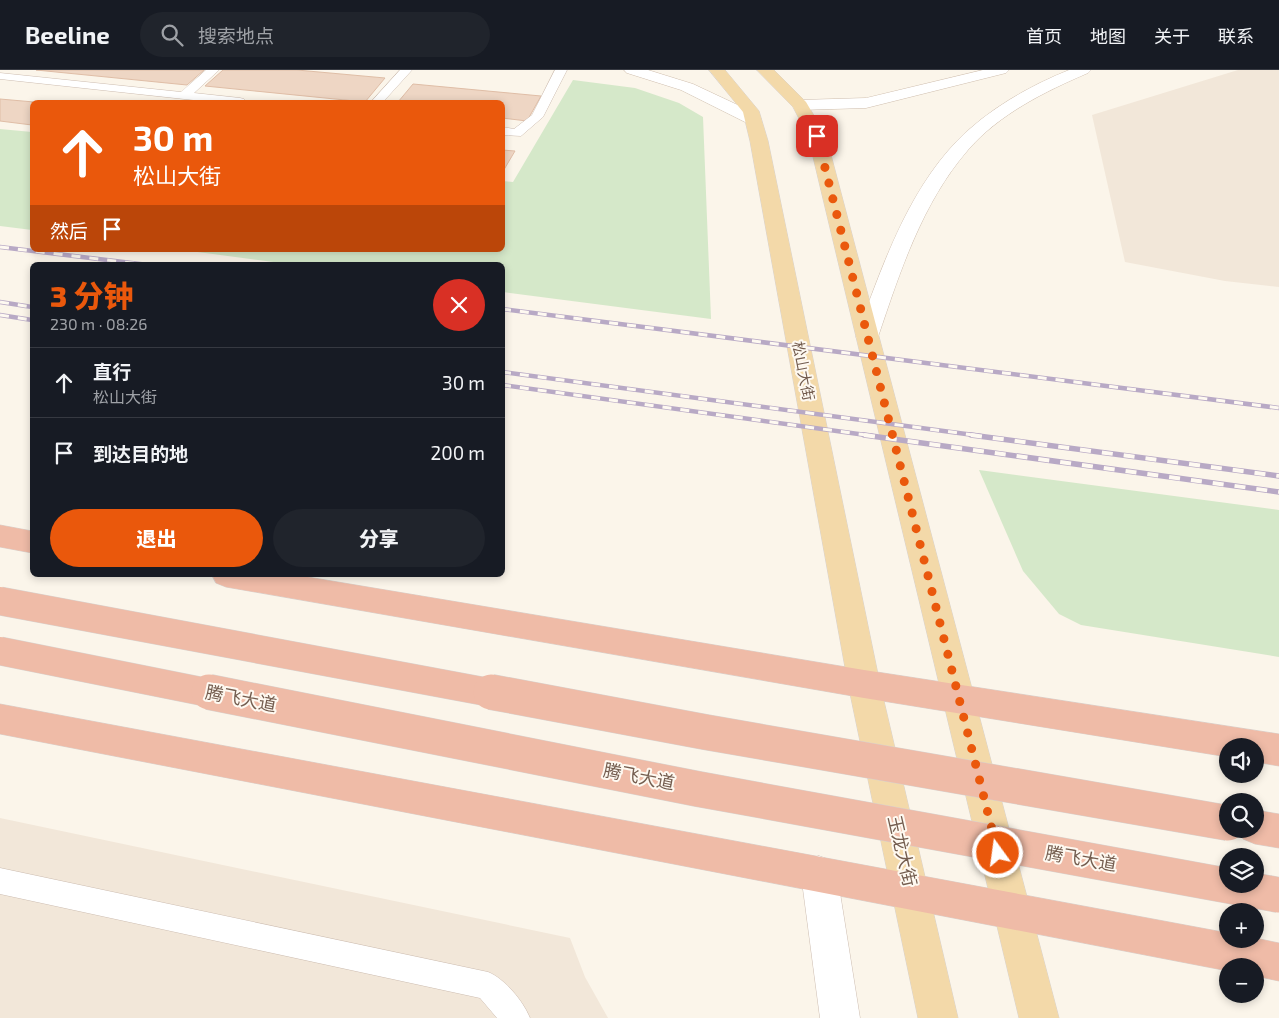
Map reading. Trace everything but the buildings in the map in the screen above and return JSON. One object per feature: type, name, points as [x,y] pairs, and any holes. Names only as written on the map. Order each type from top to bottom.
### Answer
[{"type":"highway","points":[[0,536],[30,542]]},
{"type":"highway","points":[[238,577],[864,684],[1219,740]]},
{"type":"highway","points":[[0,601],[705,732],[1219,821]]},
{"type":"highway","name":"腾飞大道","points":[[0,651],[698,789],[1279,895]]},
{"type":"highway","points":[[0,719],[1279,962]]},
{"type":"highway","points":[[1264,748],[1279,750]]},
{"type":"highway","points":[[1264,828],[1279,831]]},
{"type":"main road","points":[[632,70],[687,87],[753,120]]},
{"type":"main road","points":[[765,70],[800,105],[817,136],[1039,1018]]},
{"type":"main road","points":[[800,105],[866,103],[1001,70]]},
{"type":"main road","points":[[868,338],[896,257],[926,196],[962,146],[1003,111],[1049,84],[1083,70]]},
{"type":"main road","name":"松山大街","points":[[711,74],[734,90],[751,111],[864,684]]},
{"type":"main road","name":"玉龙大街","points":[[864,684],[938,1018]]},
{"type":"main road","points":[[820,874],[840,1018]]},
{"type":"lane","points":[[6,77],[22,70]]},
{"type":"lane","points":[[184,96],[213,70]]},
{"type":"lane","points":[[379,100],[406,70]]},
{"type":"lane","points":[[505,131],[517,133],[537,117],[561,70]]},
{"type":"lane","points":[[6,77],[221,100]]},
{"type":"lane","points":[[0,881],[488,986],[516,1018]]},
{"type":"shaded area","points":[[1238,70],[1279,70],[1279,287],[1225,281],[1125,262],[1092,115]]},
{"type":"shaded area","points":[[0,818],[570,938],[585,977],[608,1018],[0,1018]]},
{"type":"green space","points":[[573,80],[635,88],[679,103],[703,117],[711,319],[505,292],[505,262],[274,262],[197,252],[505,252],[505,181],[513,182]]},
{"type":"green space","points":[[0,129],[30,132],[30,230],[0,226]]},
{"type":"green space","points":[[979,470],[1279,510],[1279,657],[1081,625],[1059,614],[1023,571]]},
{"type":"railway","points":[[0,247],[30,251]]},
{"type":"railway","points":[[41,252],[123,262]]},
{"type":"railway","points":[[0,302],[30,307]]},
{"type":"railway","points":[[505,309],[1279,408]]},
{"type":"railway","points":[[0,315],[30,320]]},
{"type":"railway","points":[[505,372],[981,436]]},
{"type":"railway","points":[[505,385],[873,436]]},
{"type":"railway","points":[[864,435],[1279,492]]},
{"type":"railway","points":[[971,435],[1279,476]]},
{"type":"route","points":[[817,136],[998,853]]}]
